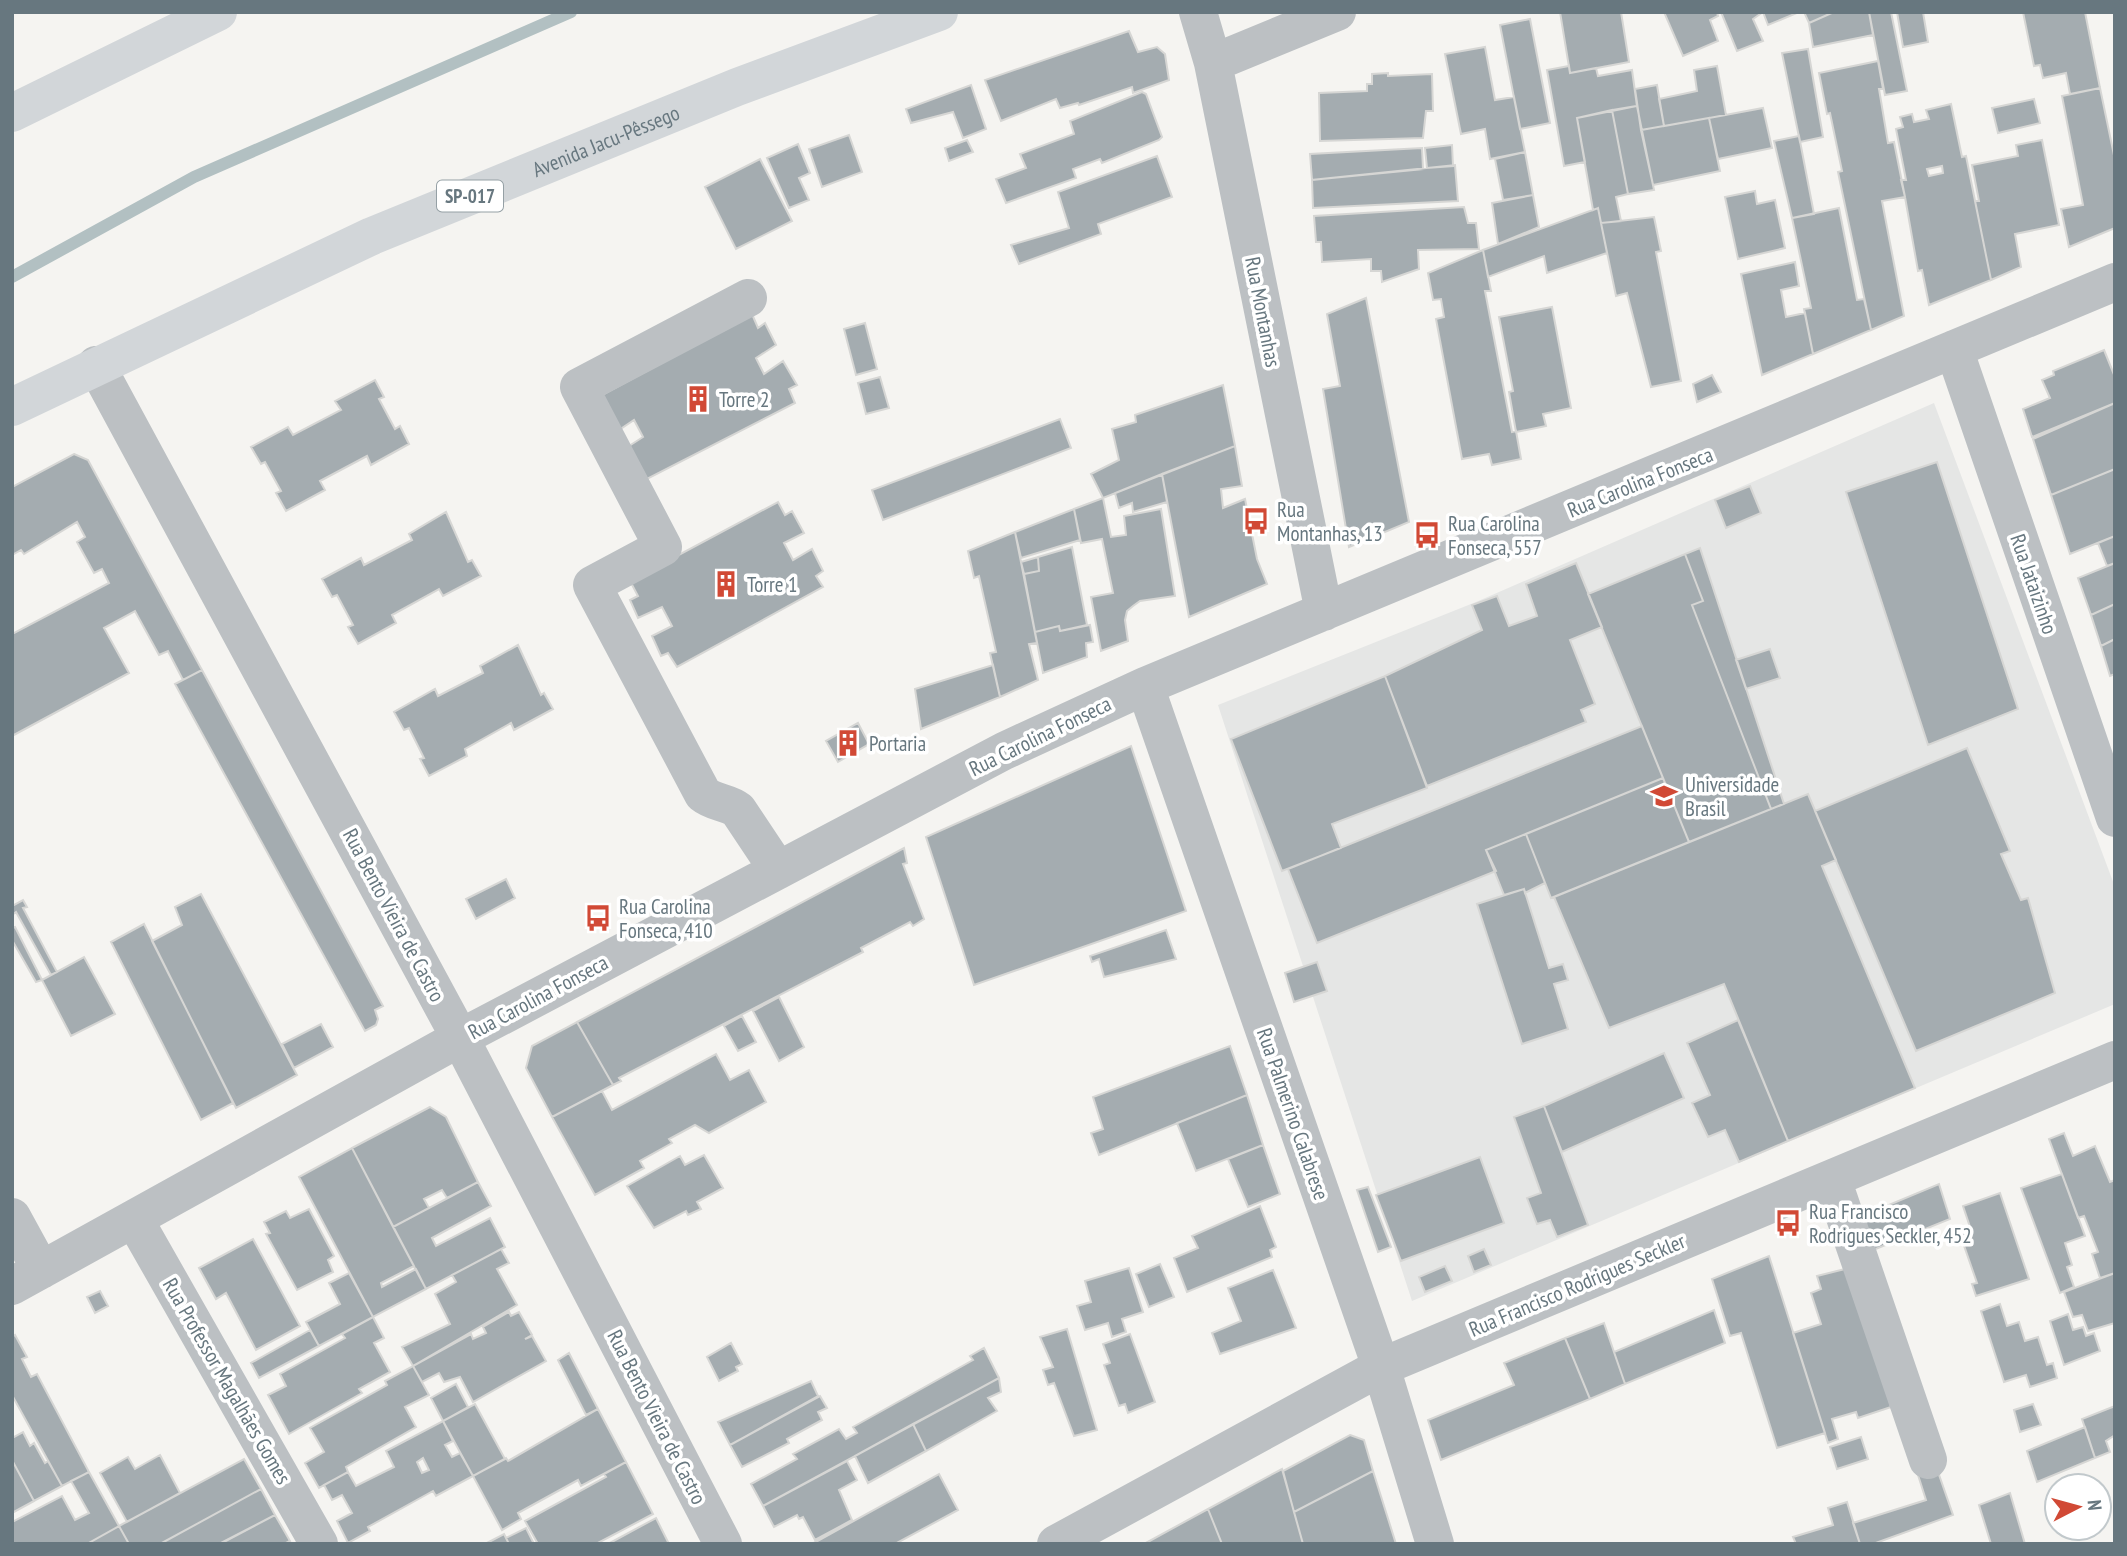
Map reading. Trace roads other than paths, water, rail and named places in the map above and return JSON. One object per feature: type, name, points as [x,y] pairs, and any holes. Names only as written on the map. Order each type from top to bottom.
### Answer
[{"type":"highway","points":[[12,113],[218,12]]},
{"type":"highway","name":"Avenida Jacu-Pêssego","points":[[12,407],[372,236],[737,88],[939,12]]},
{"type":"street","name":"Rua Montanhas","points":[[1198,12],[1213,63],[1324,612]]},
{"type":"street","points":[[1213,63],[1337,12]]},
{"type":"street","name":"Rua Carolina Fonseca","points":[[27,1278],[460,1038],[1004,751],[1145,686],[2115,282]]},
{"type":"street","points":[[748,298],[579,387],[663,547],[592,585],[703,794],[713,802],[733,806],[738,810],[778,870]]},
{"type":"street","name":"Rua Jataizinho","points":[[1954,349],[2115,818]]},
{"type":"street","name":"Rua Bento Vieira de Castro","points":[[96,365],[460,1038],[723,1544]]},
{"type":"street","name":"Rua Palmerino Calabrese","points":[[1145,686],[1381,1367],[1435,1544]]},
{"type":"street","name":"Rua Francisco Rodrigues Seckler","points":[[1056,1544],[1381,1367],[2115,1060]]},
{"type":"street","points":[[1832,1179],[1928,1460]]},
{"type":"street","points":[[12,1217],[27,1278]]},
{"type":"street","name":"Rua Professor Magalhães Gomes","points":[[134,1219],[319,1544]]},
{"type":"waterway","points":[[12,277],[194,177],[571,12]]},
{"type":"place","name":"Torre 2","points":[[698,399]]},
{"type":"place","name":"Rua Montanhas, 13","points":[[1256,521]]},
{"type":"place","name":"Rua Carolina Fonseca, 557","points":[[1427,535]]},
{"type":"place","name":"Torre 1","points":[[726,584]]},
{"type":"place","name":"Portaria","points":[[848,743]]},
{"type":"place","name":"Universidade Brasil","points":[[1664,796]]},
{"type":"place","name":"Rua Carolina Fonseca, 410","points":[[598,918]]},
{"type":"place","name":"Rua Francisco Rodrigues Seckler, 452","points":[[1788,1223]]}]
